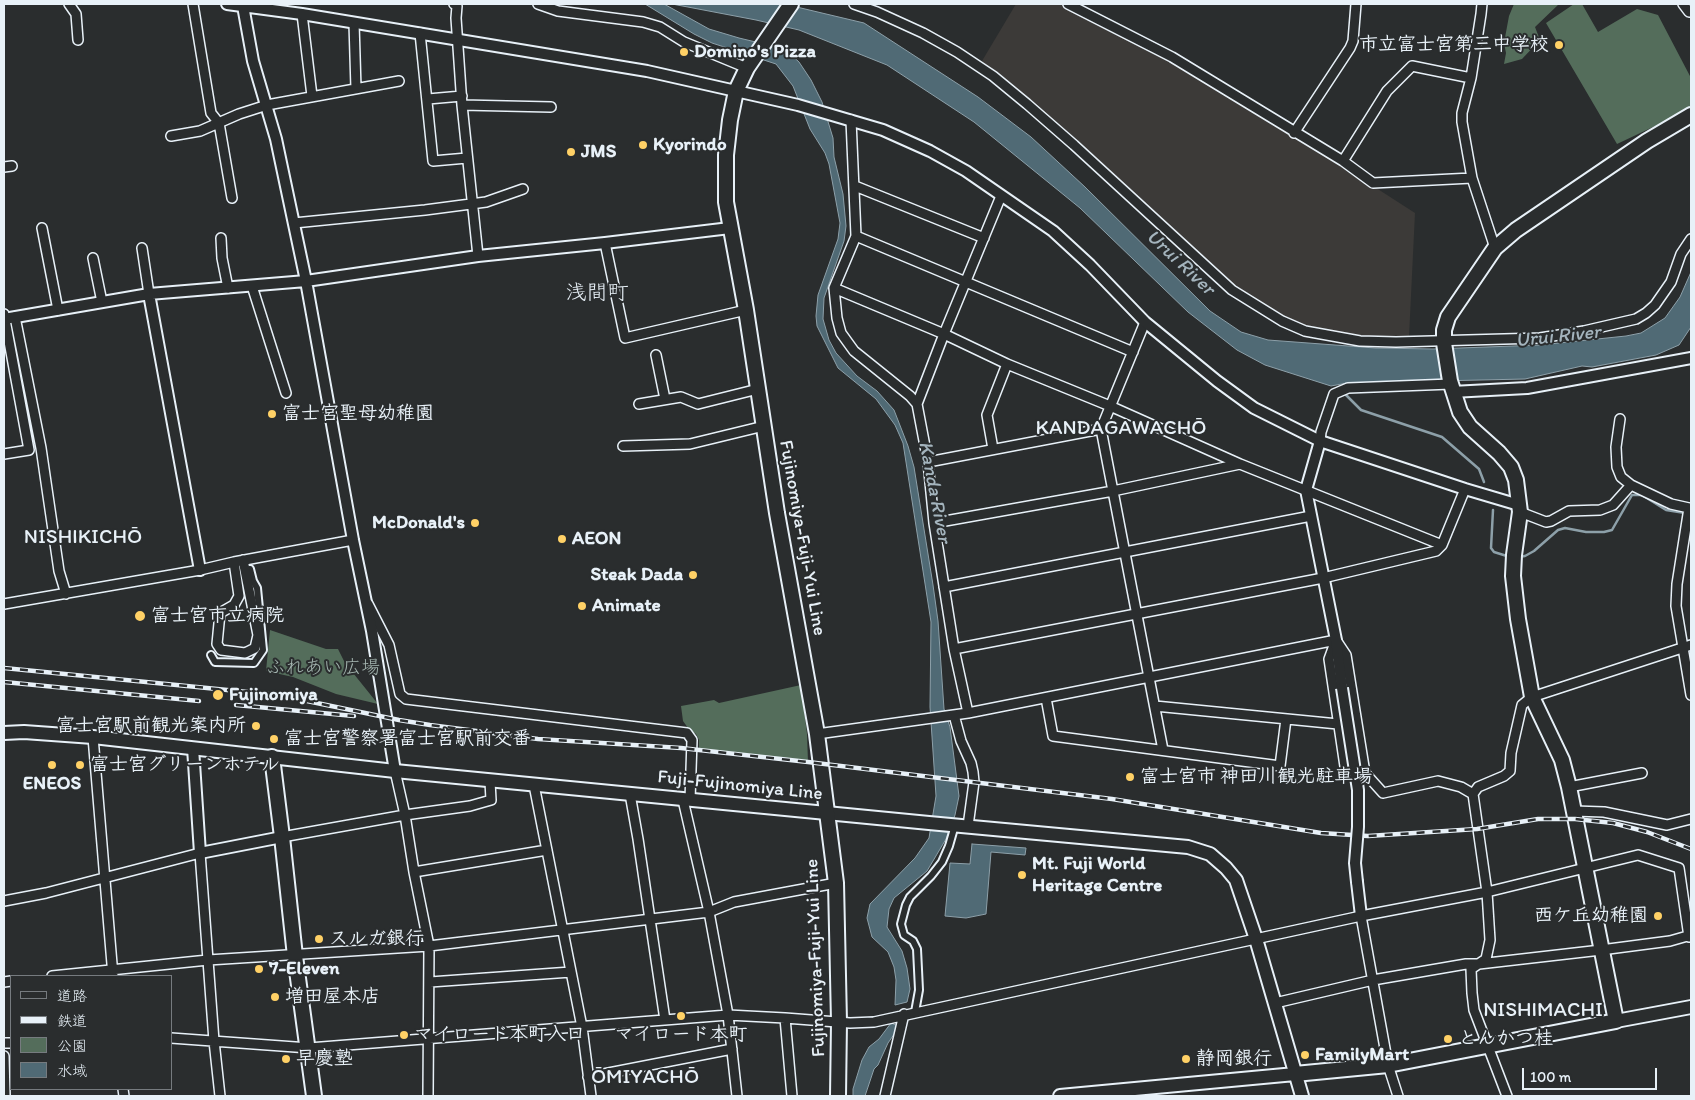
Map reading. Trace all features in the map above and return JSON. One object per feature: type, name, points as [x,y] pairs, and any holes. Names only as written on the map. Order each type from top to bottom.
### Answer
[{"type":"main road","name":"Fujinomiya-Fuji-Yui Line","points":[[791,4],[747,68],[736,91],[730,120],[725,177],[726,202],[746,310],[777,513],[816,734],[836,884],[839,1022],[838,1096]]},
{"type":"main road","points":[[1616,1021],[1586,867],[1562,760],[1532,698],[1518,618],[1513,576],[1520,508],[1516,480],[1511,467],[1470,427],[1460,412],[1451,386],[1444,330],[1448,317],[1495,248],[1516,230],[1647,140],[1691,116]]},
{"type":"main road","name":"Fuji-Fujinomiya Line","points":[[4,733],[24,732],[93,737],[395,772],[1188,847],[1210,854],[1236,880],[1256,938],[1302,1096]]},
{"type":"main road","points":[[272,757],[295,956],[314,1096]]},
{"type":"main road","points":[[1060,1096],[1388,1065],[1691,1007]]},
{"type":"street","points":[[69,4],[76,14],[78,40]]},
{"type":"street","points":[[193,4],[212,113],[219,123],[232,198]]},
{"type":"street","points":[[227,4],[302,14],[648,71],[798,105],[883,130],[930,151],[966,171],[1053,231],[1090,265],[1145,322],[1217,381],[1254,408],[1320,441],[1520,508],[1546,522],[1569,511],[1600,510],[1613,505],[1631,485]]},
{"type":"street","points":[[454,4],[457,6],[456,18],[462,100],[478,256]]},
{"type":"street","points":[[538,4],[558,11],[643,22],[660,27],[684,42],[747,68]]},
{"type":"street","points":[[854,4],[923,32],[993,76],[1074,145],[1232,290],[1282,321],[1305,331],[1360,341],[1444,342],[1540,338],[1584,331],[1636,318],[1646,313],[1655,305],[1671,282],[1681,254],[1691,239]]},
{"type":"street","points":[[1068,4],[1172,57],[1343,161],[1373,183],[1472,178]]},
{"type":"street","points":[[1294,132],[1354,41],[1356,4]]},
{"type":"street","points":[[1482,4],[1482,14],[1462,122],[1472,178],[1495,248]]},
{"type":"street","points":[[1683,4],[1691,12]]},
{"type":"street","points":[[243,5],[253,61],[276,139],[306,280],[365,597],[395,772],[405,815],[429,946],[428,1096]]},
{"type":"street","points":[[302,14],[312,96]]},
{"type":"street","points":[[354,23],[356,89]]},
{"type":"street","points":[[420,33],[433,161],[468,158]]},
{"type":"street","points":[[1343,161],[1387,91],[1412,66],[1471,78]]},
{"type":"street","points":[[171,136],[200,131],[239,114],[267,105],[400,81]]},
{"type":"street","points":[[428,100],[462,100],[551,107]]},
{"type":"street","points":[[846,119],[855,186],[854,212],[856,236],[834,288],[837,318],[844,340],[854,352],[910,396],[917,404],[928,462],[934,523],[954,649],[968,713]]},
{"type":"street","points":[[855,186],[984,238]]},
{"type":"street","points":[[294,223],[486,202],[523,189]]},
{"type":"street","points":[[917,404],[1001,196]]},
{"type":"street","points":[[42,228],[58,310]]},
{"type":"street","points":[[7,317],[149,294],[306,280],[478,256],[730,228]]},
{"type":"street","points":[[856,236],[1132,352]]},
{"type":"street","points":[[221,238],[222,258],[228,288]]},
{"type":"street","points":[[605,243],[624,338],[746,310]]},
{"type":"street","points":[[142,248],[200,570]]},
{"type":"street","points":[[93,258],[102,302]]},
{"type":"street","points":[[252,286],[286,393]]},
{"type":"street","points":[[834,288],[944,334],[1007,364],[1110,406],[1240,464],[1442,546]]},
{"type":"street","points":[[4,454],[29,450],[7,317]]},
{"type":"street","points":[[7,317],[41,448],[59,570],[66,594]]},
{"type":"street","points":[[1145,322],[1101,429],[1163,750]]},
{"type":"street","points":[[656,355],[665,399]]},
{"type":"street","points":[[1398,1096],[1388,1065],[1361,916],[1355,863],[1358,827],[1358,790],[1336,640],[1306,490],[1321,432],[1334,394],[1348,388],[1451,386],[1526,388],[1691,358]]},
{"type":"street","points":[[993,449],[986,415],[1007,364]]},
{"type":"street","points":[[639,404],[681,397],[698,404],[758,388]]},
{"type":"street","points":[[1620,419],[1616,447],[1617,467],[1621,477],[1631,485],[1671,504],[1690,509],[1677,584],[1676,606],[1687,646],[1691,695]]},
{"type":"street","points":[[623,446],[690,444],[764,426]]},
{"type":"street","points":[[928,462],[1101,429]]},
{"type":"street","points":[[934,523],[1240,464]]},
{"type":"street","points":[[954,649],[1323,578],[1436,552],[1442,546],[1465,489]]},
{"type":"street","points":[[944,587],[1311,516]]},
{"type":"street","points":[[4,604],[200,570],[353,540]]},
{"type":"street","points":[[239,561],[258,636],[255,648],[245,653],[221,650],[217,644],[220,613],[234,605],[239,596],[239,561]]},
{"type":"street","points":[[211,654],[215,662],[254,663],[263,650],[257,588],[250,569]]},
{"type":"street","points":[[365,597],[389,645],[400,694],[406,699],[687,734],[692,740],[687,800],[728,1015],[736,1096]]},
{"type":"street","points":[[816,734],[968,713],[1336,640]]},
{"type":"street","points":[[1336,640],[1329,659],[1346,773],[1365,773]]},
{"type":"street","points":[[1336,640],[1346,655],[1365,773],[1383,792],[1438,781],[1461,787],[1473,794]]},
{"type":"street","points":[[1507,1096],[1474,1010],[1472,993],[1471,969],[1486,959],[1490,940],[1487,892],[1473,794],[1478,787],[1504,776],[1510,771],[1511,753],[1522,705],[1532,698],[1687,646]]},
{"type":"street","points":[[1046,698],[1053,736],[1280,766],[1286,718]]},
{"type":"street","points":[[1155,706],[1338,724]]},
{"type":"street","points":[[950,716],[974,772],[968,826]]},
{"type":"street","points":[[93,737],[113,973]]},
{"type":"street","points":[[193,748],[214,1041],[220,1096]]},
{"type":"street","points":[[1569,787],[1642,773]]},
{"type":"street","points":[[4,901],[46,893],[200,853],[405,815],[470,806],[491,800],[490,781]]},
{"type":"street","points":[[534,785],[582,1027],[591,1096]]},
{"type":"street","points":[[630,794],[665,1020]]},
{"type":"street","points":[[1574,811],[1604,812],[1667,825],[1691,819]]},
{"type":"street","points":[[915,1012],[919,990],[917,949],[914,943],[904,935],[901,924],[910,897],[935,872],[945,857],[953,825]]},
{"type":"street","points":[[414,872],[547,850]]},
{"type":"street","points":[[172,1038],[308,1048],[728,1015],[839,1022],[874,1022],[1256,938],[1487,892],[1638,855],[1678,868],[1690,936],[1601,950],[1466,964],[1373,980],[1275,1004]]},
{"type":"street","points":[[72,975],[113,973],[208,960],[295,956],[429,946],[708,912],[734,902],[836,884]]},
{"type":"street","points":[[430,982],[571,972]]},
{"type":"street","points":[[885,1096],[904,1014]]},
{"type":"street","points":[[785,1018],[792,1096]]},
{"type":"street","points":[[588,1078],[732,1049]]},
{"type":"street","points":[[4,1056],[5,1096]]},
{"type":"shaded area","points":[[1016,4],[1066,4],[1193,70],[1415,213],[1409,337],[1358,341],[1310,332],[1237,297],[982,61]]},
{"type":"green space","points":[[1514,4],[1559,4],[1535,27],[1540,40],[1522,59],[1504,64],[1506,53],[1504,43],[1509,16]]},
{"type":"green space","points":[[1574,4],[1582,4],[1598,32],[1637,9],[1658,15],[1691,78],[1691,109],[1617,144],[1546,23]]},
{"type":"green space","name":"ふれあい広場","points":[[270,630],[326,649],[338,649],[345,663],[378,704],[336,694],[293,677],[266,671]]},
{"type":"green space","points":[[801,685],[807,734],[808,762],[699,750],[699,740],[696,734],[683,721],[681,706],[714,700],[719,703]]},
{"type":"water","points":[[645,4],[664,4],[709,29],[785,49],[799,62],[811,80],[822,102],[833,138],[834,157],[843,194],[846,226],[844,241],[824,298],[823,319],[829,340],[836,353],[857,376],[877,391],[894,410],[914,467],[938,621],[944,709],[950,727],[959,796],[955,815],[946,839],[927,871],[894,898],[889,909],[887,927],[902,951],[907,968],[910,989],[907,1002],[895,1005],[896,980],[894,967],[888,952],[872,937],[867,918],[870,904],[915,858],[929,838],[936,796],[930,707],[931,622],[903,443],[895,425],[876,399],[838,368],[817,326],[818,295],[838,239],[840,223],[829,164],[825,153],[810,129],[793,86],[776,64],[712,43]]},
{"type":"water","points":[[672,4],[784,4],[864,23],[978,97],[1031,137],[1085,187],[1210,311],[1241,332],[1268,340],[1375,348],[1433,349],[1540,345],[1626,336],[1641,333],[1665,318],[1680,297],[1691,272],[1691,327],[1679,345],[1656,355],[1592,367],[1582,366],[1525,379],[1347,383],[1331,386],[1265,365],[1237,350],[1188,312],[1080,208],[974,122],[887,65],[799,30]]},
{"type":"water","points":[[972,844],[1026,848],[1025,855],[991,852],[986,914],[966,918],[945,916],[950,863],[970,864]]},
{"type":"water","points":[[891,1023],[896,1025],[897,1030],[874,1069],[865,1096],[853,1096],[853,1089],[862,1060],[869,1047],[879,1039]]},
{"type":"waterway","points":[[1343,392],[1361,410],[1442,437],[1479,469],[1484,482]]},
{"type":"waterway","points":[[1518,557],[1525,556],[1534,551],[1558,530],[1565,528],[1586,532],[1612,530],[1632,495],[1642,495],[1666,510],[1685,513]]},
{"type":"waterway","points":[[1493,510],[1491,548],[1494,552],[1510,557]]},
{"type":"railway","points":[[4,668],[278,695],[399,720],[538,739],[681,748],[1112,799],[1321,833],[1368,836],[1477,829],[1538,819],[1575,819],[1613,823],[1647,832],[1691,849]]},
{"type":"railway","points":[[4,682],[199,701]]},
{"type":"railway","points":[[236,705],[354,716]]},
{"type":"place","name":"市立富士宮第三中学校","points":[[1559,45]]},
{"type":"place","name":"Domino's Pizza","points":[[684,52]]},
{"type":"place","name":"Kyorindo","points":[[643,145]]},
{"type":"place","name":"JMS","points":[[571,152]]},
{"type":"place","name":"富士宮聖母幼稚園","points":[[272,414]]},
{"type":"place","name":"McDonald's","points":[[475,523]]},
{"type":"place","name":"AEON","points":[[562,539]]},
{"type":"place","name":"Steak Dada","points":[[693,575]]},
{"type":"place","name":"Animate","points":[[582,606]]},
{"type":"place","name":"富士宮市立病院","points":[[140,616]]},
{"type":"place","name":"Fujinomiya","points":[[218,695]]},
{"type":"place","name":"富士宮駅前観光案内所","points":[[256,726]]},
{"type":"place","name":"富士宮警察署富士宮駅前交番","points":[[274,739]]},
{"type":"place","name":"ENEOS","points":[[52,765]]},
{"type":"place","name":"富士宮グリーンホテル","points":[[80,765]]},
{"type":"place","name":"富士宮市 神田川観光駐車場","points":[[1130,777]]},
{"type":"place","name":"Mt. Fuji World Heritage Centre","points":[[1022,875]]},
{"type":"place","name":"西ケ丘幼稚園","points":[[1658,916]]},
{"type":"place","name":"スルガ銀行","points":[[319,939]]},
{"type":"place","name":"7-Eleven","points":[[259,969]]},
{"type":"place","name":"増田屋本店","points":[[275,997]]},
{"type":"place","name":"マイロード本町","points":[[681,1016]]},
{"type":"place","name":"マイロード本町入口","points":[[404,1035]]},
{"type":"place","name":"とんかつ桂","points":[[1448,1039]]},
{"type":"place","name":"FamilyMart","points":[[1305,1055]]},
{"type":"place","name":"早慶塾","points":[[286,1059]]},
{"type":"place","name":"静岡銀行","points":[[1186,1059]]},
{"type":"district","name":"浅間町","points":[[597,294]]},
{"type":"district","name":"KANDAGAWACHŌ","points":[[1121,429]]},
{"type":"district","name":"NISHIKICHŌ","points":[[83,538]]},
{"type":"district","name":"NISHIMACHI","points":[[1543,1011]]},
{"type":"district","name":"ŌMIYACHŌ","points":[[645,1078]]},
{"type":"water label","name":"Urui River","points":[[1180,263]]},
{"type":"water label","name":"Urui River","points":[[1558,337]]},
{"type":"water label","name":"Kanda River","points":[[934,492]]}]
